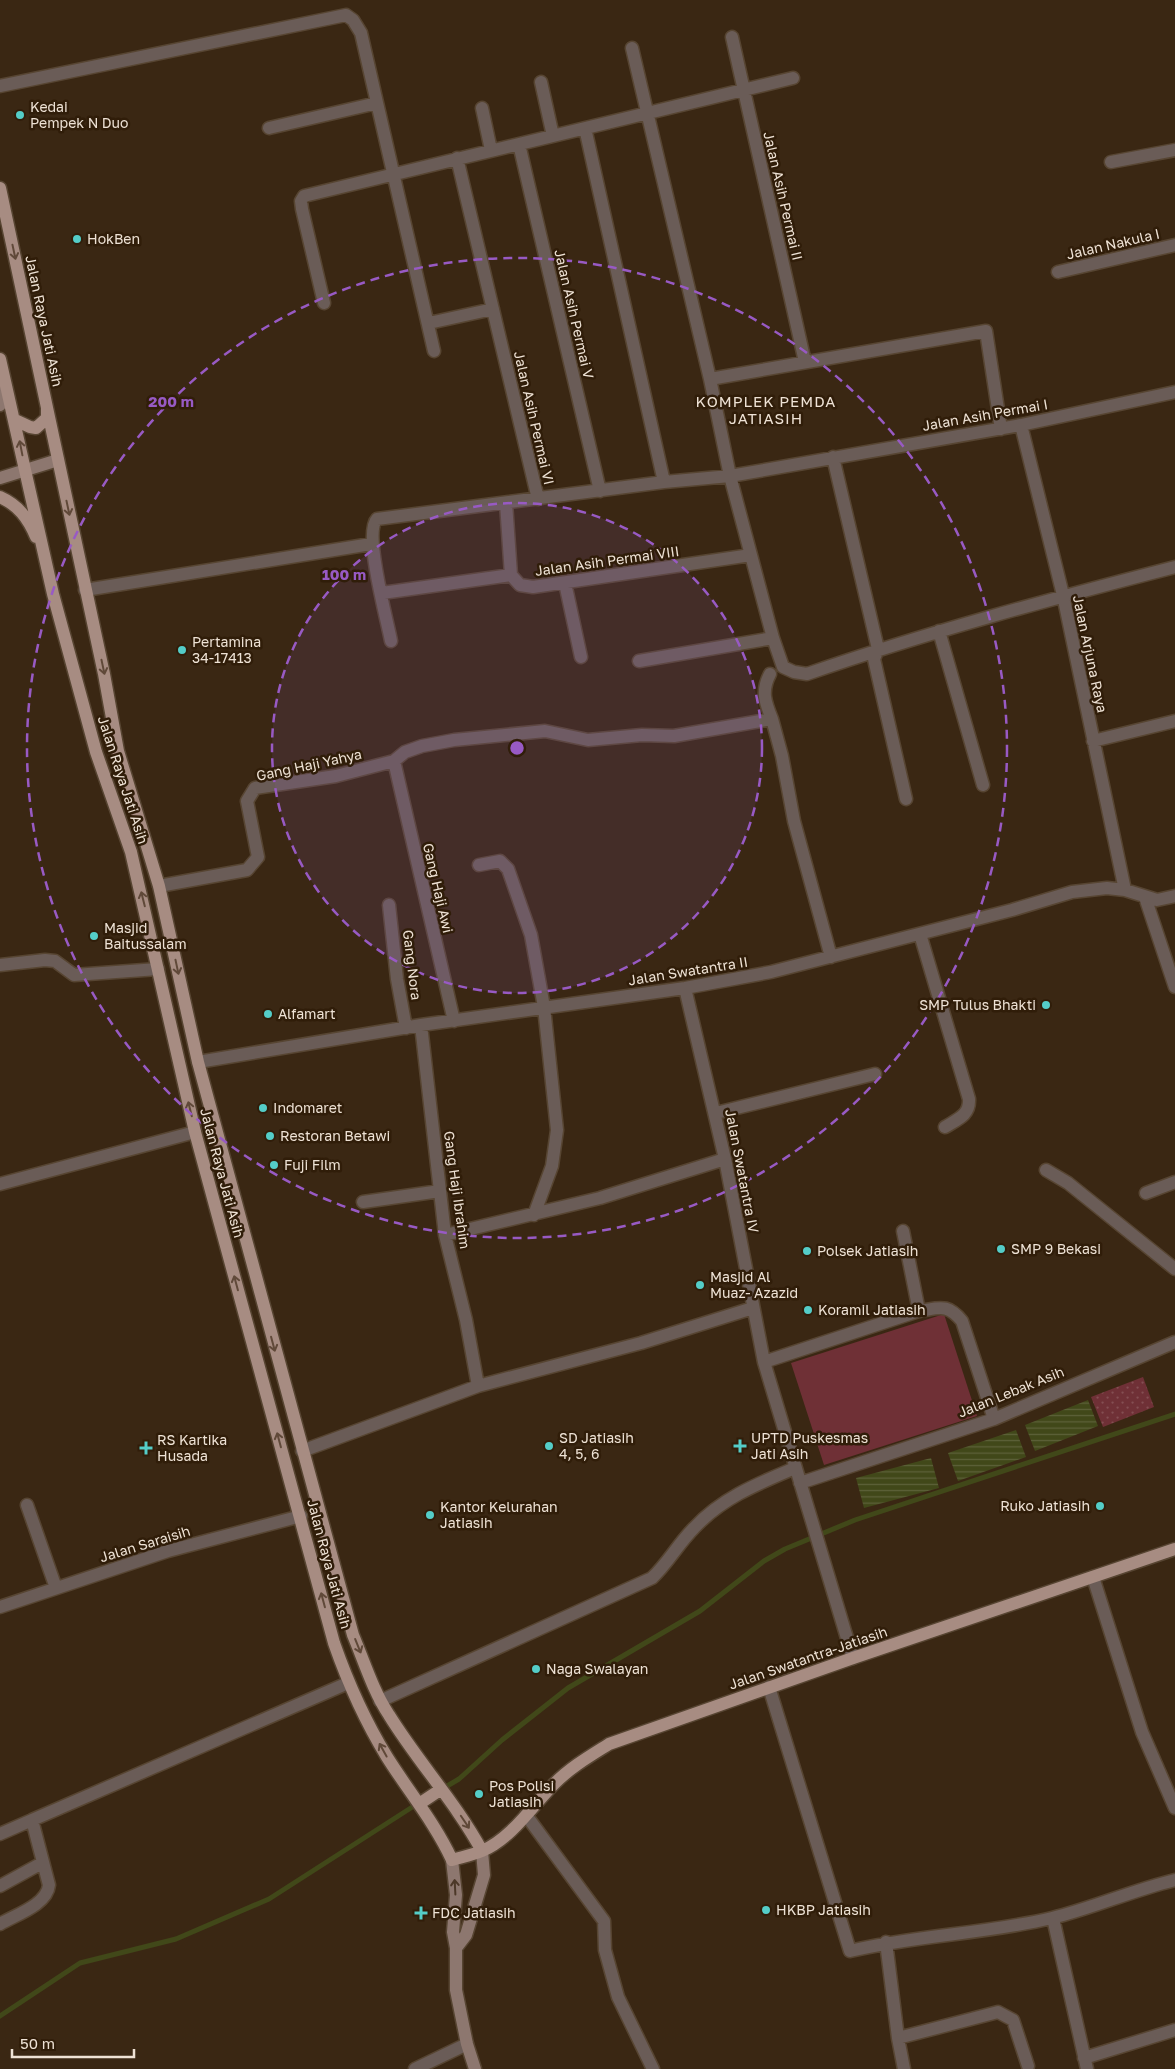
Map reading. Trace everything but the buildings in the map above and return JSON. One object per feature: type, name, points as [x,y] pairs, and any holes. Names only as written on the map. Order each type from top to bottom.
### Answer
[{"type":"main road","name":"Jalan Raya Jati Asih","points":[[0,188],[118,751],[159,886],[198,1062],[353,1634],[380,1701],[442,1793],[465,1820],[482,1851]]},
{"type":"main road","name":"Jalan Raya Jati Asih","points":[[0,359],[46,559],[96,752],[131,852],[195,1132],[334,1643],[348,1683],[386,1756],[441,1836],[452,1860]]},
{"type":"main road","points":[[0,405],[4,395],[4,381]]},
{"type":"main road","points":[[15,420],[36,428],[47,418],[47,409]]},
{"type":"main road","points":[[0,478],[58,460]]},
{"type":"main road","points":[[0,497],[13,503],[29,521],[46,559]]},
{"type":"main road","name":"Jalan Swatantra-Jatiasih","points":[[482,1851],[526,1815],[579,1762],[609,1744],[853,1658],[1175,1549]]},
{"type":"main road","points":[[421,1807],[442,1793]]},
{"type":"main road","points":[[456,1948],[466,1936],[484,1875],[482,1851],[452,1860],[456,1895],[453,1932],[456,1948],[456,1990],[466,2044],[475,2069]]},
{"type":"street","points":[[0,86],[346,15],[354,20],[361,33],[434,351]]},
{"type":"street","name":"Jalan Asih Permai II","points":[[732,37],[805,362]]},
{"type":"street","points":[[632,48],[710,378],[730,476],[773,638],[783,667],[794,672],[807,674],[878,649],[939,631],[1063,595],[1175,567]]},
{"type":"street","points":[[324,303],[302,209],[301,201],[304,196],[793,78]]},
{"type":"street","points":[[541,82],[553,136]]},
{"type":"street","points":[[269,128],[377,103]]},
{"type":"street","points":[[482,108],[491,150]]},
{"type":"street","points":[[585,128],[664,482]]},
{"type":"street","name":"Jalan Asih Permai V","points":[[520,144],[600,491]]},
{"type":"street","points":[[1111,162],[1175,150]]},
{"type":"street","name":"Jalan Asih Permai VI","points":[[371,544],[371,527],[376,519],[538,499],[458,158]]},
{"type":"street","name":"Jalan Nakula I","points":[[1058,272],[1175,245]]},
{"type":"street","points":[[429,323],[493,309]]},
{"type":"street","points":[[710,378],[986,331],[1001,429]]},
{"type":"street","name":"Jalan Asih Permai I","points":[[730,476],[1001,429],[1175,392]]},
{"type":"street","name":"Jalan Arjuna Raya","points":[[1021,425],[1063,595],[1124,890]]},
{"type":"street","points":[[833,457],[878,649],[874,659],[906,799]]},
{"type":"street","points":[[538,499],[664,482],[730,476]]},
{"type":"street","points":[[382,593],[511,575],[506,503]]},
{"type":"street","points":[[85,590],[371,544],[391,641]]},
{"type":"street","name":"Jalan Asih Permai VIII","points":[[511,575],[520,585],[534,587],[751,555]]},
{"type":"street","points":[[566,583],[581,657]]},
{"type":"street","points":[[939,631],[983,785]]},
{"type":"street","points":[[640,661],[773,638]]},
{"type":"street","points":[[770,674],[764,685],[763,694],[780,747],[794,820],[831,957]]},
{"type":"street","points":[[394,761],[405,752],[454,740],[546,731],[588,740],[642,734],[674,736],[772,719]]},
{"type":"street","points":[[1093,741],[1175,721]]},
{"type":"street","name":"Gang Haji Yahya","points":[[159,886],[247,870],[258,857],[247,801],[255,788],[336,776],[394,761]]},
{"type":"street","name":"Gang Haji Awi","points":[[394,761],[454,1021]]},
{"type":"street","points":[[480,865],[500,861],[508,869],[531,935],[544,1007],[557,1130],[552,1166],[534,1215]]},
{"type":"street","name":"Jalan Swatantra II","points":[[198,1062],[421,1025],[685,988],[771,972],[920,934],[1072,892],[1094,888],[1124,890],[1157,900],[1175,896]]},
{"type":"street","points":[[1145,897],[1175,986]]},
{"type":"street","name":"Gang Nora","points":[[389,905],[397,979],[406,1028]]},
{"type":"street","points":[[920,934],[969,1099],[970,1107],[966,1114],[946,1127]]},
{"type":"street","points":[[0,966],[45,960],[56,961],[74,975],[158,969]]},
{"type":"street","name":"Jalan Swatantra IV","points":[[685,988],[716,1113],[764,1362],[816,1543],[853,1658]]},
{"type":"street","name":"Gang Haji Ibrahim","points":[[421,1025],[446,1235],[466,1320],[478,1386]]},
{"type":"street","points":[[716,1113],[875,1074]]},
{"type":"street","points":[[0,1184],[195,1132]]},
{"type":"street","points":[[446,1235],[600,1198],[725,1159]]},
{"type":"street","points":[[1046,1170],[1068,1184],[1175,1269]]},
{"type":"street","points":[[1146,1193],[1175,1182]]},
{"type":"street","points":[[363,1202],[440,1191]]},
{"type":"street","points":[[903,1231],[919,1312]]},
{"type":"street","points":[[764,1362],[919,1312],[943,1307],[954,1311],[962,1320],[994,1419]]},
{"type":"street","points":[[302,1451],[478,1386],[641,1343],[753,1308]]},
{"type":"street","name":"Jalan Lebak Asih","points":[[800,1483],[994,1419],[1175,1342]]},
{"type":"street","points":[[380,1701],[652,1578],[665,1566],[692,1530],[717,1508],[743,1490],[794,1468]]},
{"type":"street","points":[[27,1505],[56,1588]]},
{"type":"street","name":"Jalan Saraisih","points":[[0,1607],[168,1551],[301,1516]]},
{"type":"street","points":[[1093,1577],[1142,1732],[1175,1808]]},
{"type":"street","points":[[0,1834],[348,1683]]},
{"type":"street","points":[[769,1687],[850,1951],[886,1942],[1003,1928],[1053,1918],[1175,1880]]},
{"type":"street","points":[[526,1815],[604,1921],[605,1950],[618,1997],[653,2069]]},
{"type":"street","points":[[0,1924],[46,1895],[49,1885],[32,1820]]},
{"type":"street","points":[[0,1886],[42,1863]]},
{"type":"street","points":[[1053,1918],[1085,2063],[1175,2030]]},
{"type":"street","points":[[886,1942],[898,2038],[904,2069]]},
{"type":"street","points":[[898,2038],[998,2012],[1013,2020],[1028,2066]]},
{"type":"street","points":[[415,2069],[466,2044]]},
{"type":"shaded area","points":[[944,1314],[977,1416],[824,1465],[791,1363]]},
{"type":"shaded area","points":[[1143,1377],[1154,1407],[1103,1427],[1091,1397]]},
{"type":"shaded area","points":[[1088,1400],[1098,1426],[1035,1451],[1025,1425]]},
{"type":"shaded area","points":[[1016,1430],[1026,1457],[958,1481],[948,1453]]},
{"type":"shaded area","points":[[931,1458],[939,1488],[864,1508],[856,1478]]},
{"type":"waterway","points":[[442,1789],[459,1779],[502,1740],[568,1688],[700,1611],[764,1561],[785,1549],[855,1520],[1175,1414]]},
{"type":"waterway","points":[[0,2016],[80,1963],[176,1939],[269,1899],[417,1804]]},
{"type":"place","name":"Kedai Pempek N Duo","points":[[20,115]]},
{"type":"place","name":"HokBen","points":[[77,239]]},
{"type":"place","name":"Pertamina 34-17413","points":[[182,650]]},
{"type":"place","name":"Masjid Baitussalam","points":[[94,936]]},
{"type":"place","name":"SMP Tulus Bhakti","points":[[1046,1005]]},
{"type":"place","name":"Alfamart","points":[[268,1014]]},
{"type":"place","name":"Indomaret","points":[[263,1108]]},
{"type":"place","name":"Restoran Betawi","points":[[270,1136]]},
{"type":"place","name":"Fuji Film","points":[[274,1165]]},
{"type":"place","name":"SMP 9 Bekasi","points":[[1001,1249]]},
{"type":"place","name":"Polsek Jatiasih","points":[[807,1251]]},
{"type":"place","name":"Masjid Al Muaz- Azazid","points":[[700,1285]]},
{"type":"place","name":"Koramil Jatiasih","points":[[808,1310]]},
{"type":"place","name":"SD Jatiasih 4, 5, 6","points":[[549,1446]]},
{"type":"place","name":"UPTD Puskesmas Jati Asih","points":[[740,1446]]},
{"type":"place","name":"RS Kartika Husada","points":[[146,1448]]},
{"type":"place","name":"Ruko Jatiasih","points":[[1100,1506]]},
{"type":"place","name":"Kantor Kelurahan Jatiasih","points":[[430,1515]]},
{"type":"place","name":"Naga Swalayan","points":[[536,1669]]},
{"type":"place","name":"Pos Polisi Jatiasih","points":[[479,1794]]},
{"type":"place","name":"HKBP Jatiasih","points":[[766,1910]]},
{"type":"place","name":"FDC Jatiasih","points":[[421,1913]]},
{"type":"district","name":"KOMPLEK PEMDA JATIASIH","points":[[766,410]]}]
